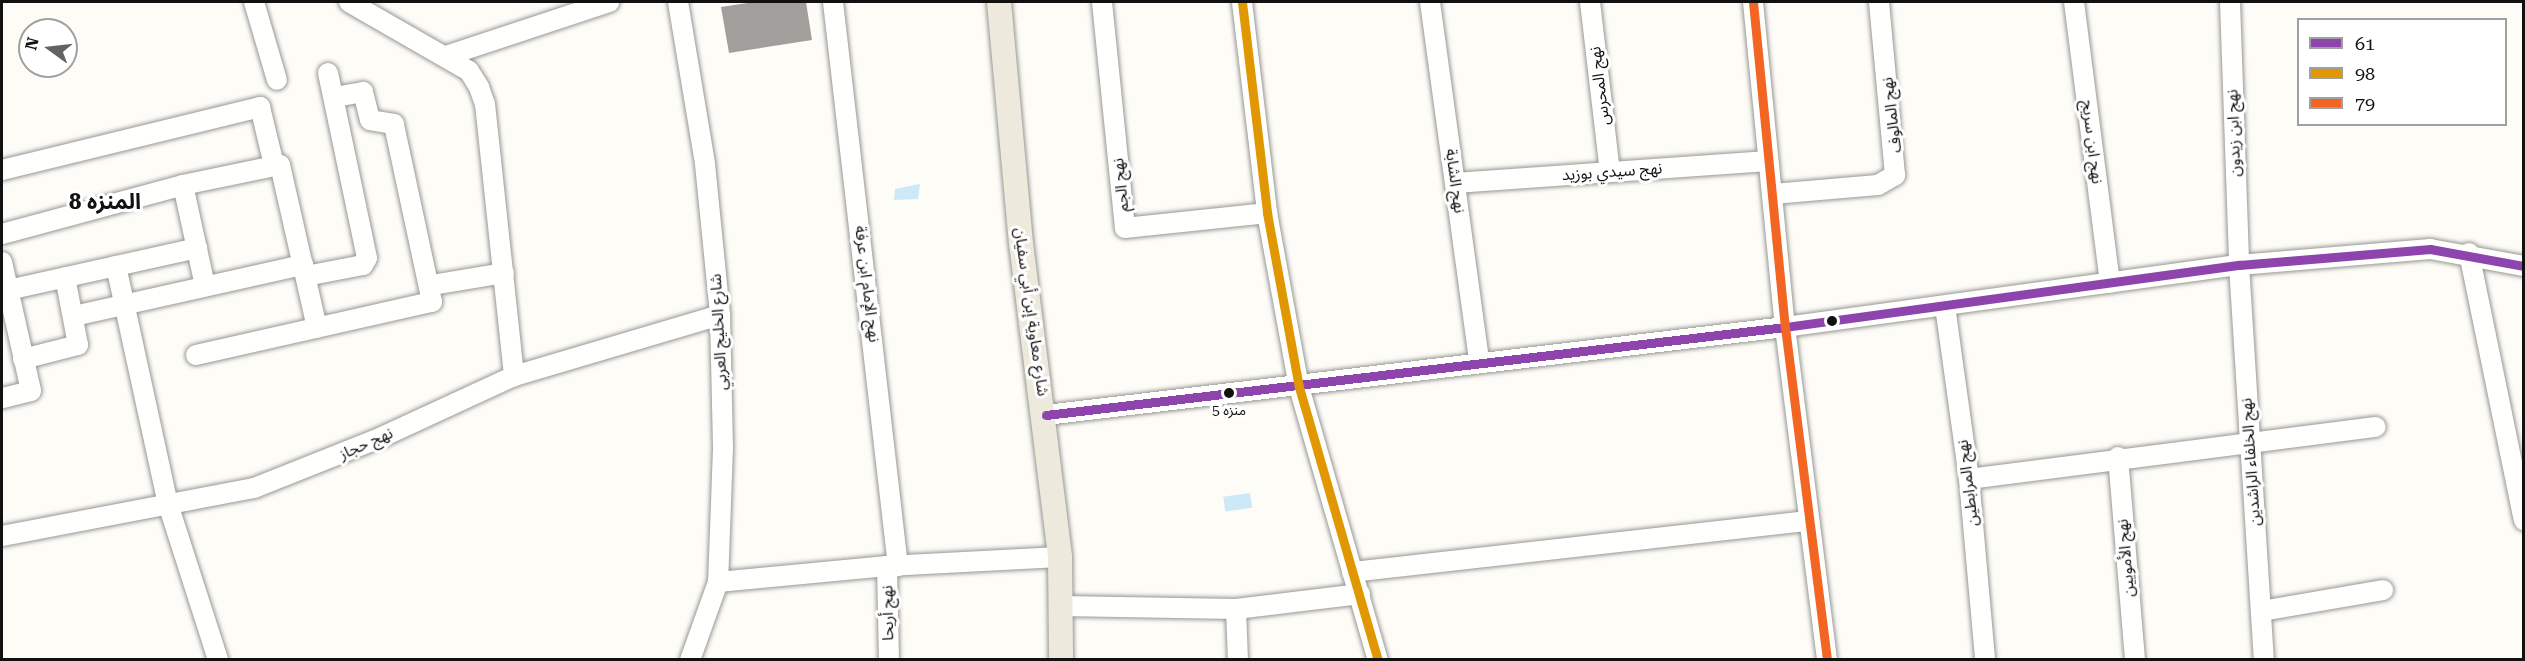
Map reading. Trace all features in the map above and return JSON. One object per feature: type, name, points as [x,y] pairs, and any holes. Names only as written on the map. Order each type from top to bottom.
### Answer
[{"type":"main road","name":"شارع معاوية إبن أبي سفيان","points":[[999,2],[1021,243],[1046,415],[1060,557],[1061,660]]},
{"type":"street","points":[[254,2],[277,80]]},
{"type":"street","points":[[349,2],[469,71],[485,104],[514,376]]},
{"type":"street","points":[[446,56],[609,2]]},
{"type":"street","name":"شارع الخليج العربي","points":[[678,2],[705,164],[720,315],[723,448],[718,582],[690,660]]},
{"type":"street","name":"نهج الإمام ابن عرفة","points":[[834,2],[893,566]]},
{"type":"street","name":"نهج الجم","points":[[1102,2],[1125,228],[1267,213]]},
{"type":"street","points":[[1242,2],[1267,213],[1299,387],[1378,660]]},
{"type":"street","name":"نهج الشابة","points":[[1430,2],[1479,360]]},
{"type":"street","name":"نهج المحرس","points":[[1590,2],[1610,171]]},
{"type":"street","points":[[1753,2],[1785,327],[1827,660]]},
{"type":"street","name":"نهج المالوف","points":[[1773,194],[1878,185],[1895,175],[1898,165],[1879,2]]},
{"type":"street","name":"نهج ابن سريج","points":[[2074,2],[2110,284]]},
{"type":"street","name":"نهج ابن زيدون","points":[[2230,2],[2239,265]]},
{"type":"street","points":[[74,316],[205,286],[305,270],[363,265],[367,258],[328,73]]},
{"type":"street","points":[[196,355],[427,304],[434,297],[394,124],[370,120],[363,92],[334,97]]},
{"type":"street","points":[[2,170],[260,107],[274,165]]},
{"type":"street","name":"نهج سيدي بوزيد","points":[[1455,183],[1768,161]]},
{"type":"street","points":[[2,234],[183,184],[274,165],[283,168],[317,328]]},
{"type":"street","points":[[183,184],[205,286]]},
{"type":"street","points":[[8,290],[197,248]]},
{"type":"street","points":[[1046,415],[1299,387],[1479,360],[1785,327],[2239,265],[2430,249],[2469,253],[2523,266]]},
{"type":"street","points":[[2469,253],[2523,520]]},
{"type":"street","points":[[2,262],[31,391],[2,398]]},
{"type":"street","name":"نهج الخلفاء الراشدين","points":[[2239,265],[2264,660]]},
{"type":"street","points":[[116,266],[168,504],[218,660]]},
{"type":"street","points":[[432,285],[504,273]]},
{"type":"street","points":[[23,358],[78,345],[65,277]]},
{"type":"street","name":"نهج المرابطين","points":[[1944,306],[1969,479],[1985,660]]},
{"type":"street","name":"نهج حجاز","points":[[2,535],[254,488],[310,468],[514,376],[720,315]]},
{"type":"street","points":[[1969,479],[2118,457],[2250,444],[2376,427]]},
{"type":"street","name":"نهج الأمويين","points":[[2118,457],[2135,660]]},
{"type":"street","points":[[1352,572],[1809,521]]},
{"type":"street","points":[[718,582],[893,566],[1060,557]]},
{"type":"street","name":"نهج أريحا","points":[[889,660],[893,566]]},
{"type":"street","points":[[2262,611],[2383,590]]},
{"type":"street","points":[[1060,606],[1236,609],[1360,594]]},
{"type":"street","points":[[1236,609],[1238,660]]},
{"type":"water","points":[[920,184],[918,199],[894,200],[895,189]]},
{"type":"water","points":[[1250,493],[1252,508],[1225,512],[1223,497]]},
{"type":"building","points":[[754,2],[806,2],[812,40],[729,53],[721,7]]},
{"type":"transit line","name":"98","points":[[1242,2],[1267,213],[1299,387],[1378,660]]},
{"type":"transit line","name":"79","points":[[1753,2],[1785,327],[1827,660]]},
{"type":"transit line","name":"61","points":[[1046,415],[1785,327],[2239,265],[2430,249],[2524,266]]},
{"type":"place","name":"منزه 5","points":[[1229,393]]},
{"type":"district","name":"المنزه 8","points":[[105,202]]}]
